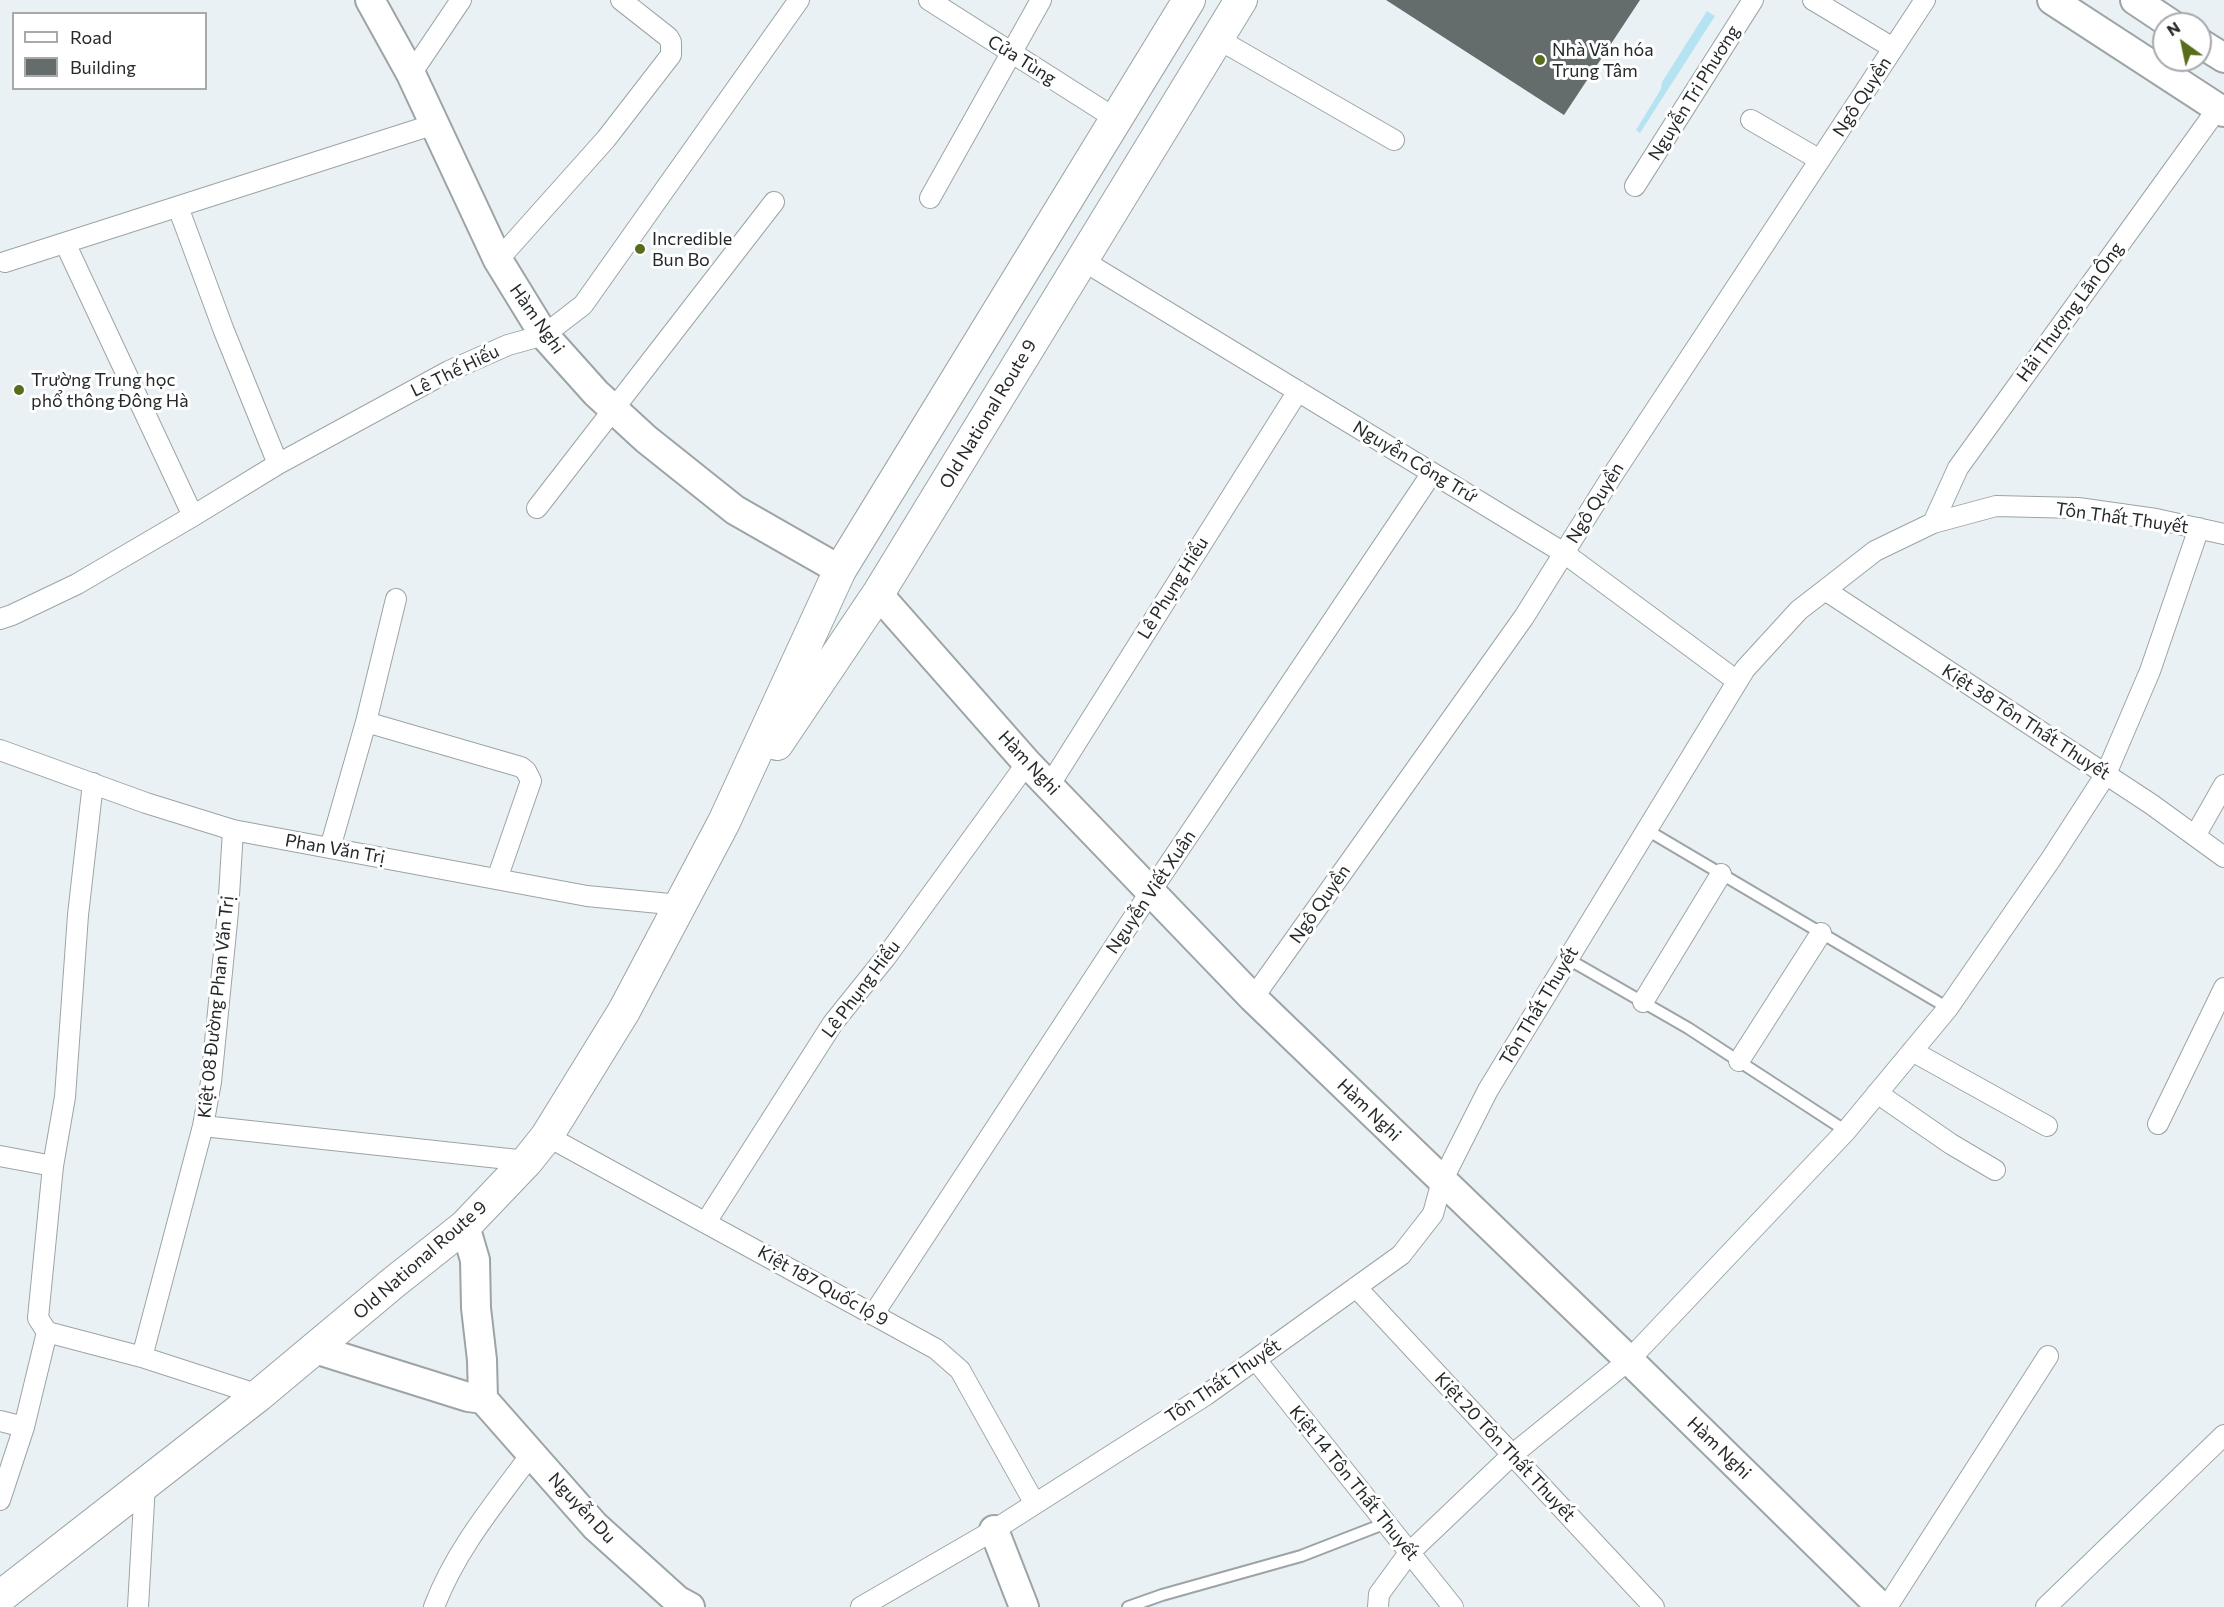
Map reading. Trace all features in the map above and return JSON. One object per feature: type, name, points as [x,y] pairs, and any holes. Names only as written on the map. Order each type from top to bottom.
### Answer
[{"type":"main road","name":"Old National Route 9","points":[[724,822],[878,594],[1241,0]]},
{"type":"main road","name":"Old National Route 9","points":[[2,1590],[146,1484],[260,1395],[393,1283],[465,1226],[527,1161],[547,1136],[624,1011],[724,822],[840,570],[1184,8]]},
{"type":"main road","points":[[1184,8],[1218,39]]},
{"type":"main road","points":[[1116,119],[1153,144]]},
{"type":"main road","points":[[1044,236],[1082,260]]},
{"type":"main road","points":[[840,570],[878,594]]},
{"type":"street","name":"Hàm Nghi","points":[[370,0],[411,74],[498,261],[544,335],[596,393],[646,439],[735,510],[840,570]]},
{"type":"street","points":[[411,74],[461,0]]},
{"type":"street","points":[[498,261],[606,139],[671,55],[671,42],[668,37],[621,0]]},
{"type":"street","name":"Lê Thế Hiếu","points":[[0,619],[78,584],[278,464],[449,370],[508,345],[544,335],[583,305],[799,0]]},
{"type":"street","name":"Cửa Tùng","points":[[929,0],[1116,119]]},
{"type":"street","points":[[930,198],[1041,0]]},
{"type":"street","name":"Nguyễn Tri Phương","points":[[1635,186],[1753,0]]},
{"type":"street","points":[[1813,0],[1893,48]]},
{"type":"street","name":"Ngô Quyền","points":[[1253,999],[1524,617],[1612,476],[1925,0]]},
{"type":"street","points":[[2052,0],[2222,106]]},
{"type":"street","points":[[2135,0],[2154,12]]},
{"type":"street","points":[[1218,39],[1394,140]]},
{"type":"street","name":"Hải Thượng Lãn Ông","points":[[1933,523],[1958,468],[2222,106]]},
{"type":"street","points":[[1751,120],[1820,160]]},
{"type":"street","points":[[5,262],[435,123]]},
{"type":"street","points":[[537,508],[774,202]]},
{"type":"street","points":[[178,207],[224,332],[278,464]]},
{"type":"street","points":[[65,243],[194,516]]},
{"type":"street","name":"Nguyễn Công Trứ","points":[[1082,260],[1564,553],[1737,681]]},
{"type":"street","name":"Lê Phụng Hiểu","points":[[1049,786],[1298,391]]},
{"type":"street","name":"Nguyễn Viết Xuân","points":[[873,1315],[1151,891],[1432,472]]},
{"type":"street","name":"Tôn Thất Thuyết","points":[[861,1607],[994,1530],[1206,1395],[1401,1255],[1433,1214],[1442,1181],[1488,1090],[1744,669],[1799,610],[1875,551],[1933,523],[1996,507],[2078,508],[2156,519],[2224,534]]},
{"type":"street","points":[[1378,1607],[1379,1594],[1409,1553],[1512,1455],[1629,1360],[1846,1131],[1948,1008],[2051,859],[2106,774],[2150,671],[2199,528]]},
{"type":"street","name":"Kiệt 38 Tôn Thất Thuyết","points":[[1825,590],[2106,774],[2224,857]]},
{"type":"street","name":"Hàm Nghi","points":[[878,594],[1027,763],[1253,999],[1629,1360],[1881,1607]]},
{"type":"street","points":[[330,848],[366,722],[396,599]]},
{"type":"street","points":[[366,722],[454,746],[521,767],[526,771],[531,781],[497,879]]},
{"type":"street","name":"Phan Văn Trị","points":[[0,750],[233,830],[587,896],[680,906]]},
{"type":"street","name":"Lê Phụng Hiểu","points":[[706,1222],[833,1023],[886,957],[1027,763]]},
{"type":"street","points":[[93,783],[78,915],[65,1096],[53,1166],[38,1314],[40,1322],[47,1332],[142,1357],[260,1395]]},
{"type":"street","points":[[2195,836],[2224,785]]},
{"type":"street","name":"Kiệt 08 Đường Phan Văn Trị","points":[[142,1357],[203,1126],[211,1082],[228,912],[233,830]]},
{"type":"street","points":[[1643,1002],[1721,874]]},
{"type":"street","points":[[1739,1061],[1821,933]]},
{"type":"street","points":[[2158,1124],[2224,988]]},
{"type":"street","points":[[1912,1051],[2047,1126]]},
{"type":"street","points":[[1877,1094],[1951,1144],[1995,1170]]},
{"type":"street","points":[[203,1126],[527,1161]]},
{"type":"street","name":"Kiệt 187 Quốc lộ 9","points":[[547,1136],[936,1349],[960,1370],[1035,1504]]},
{"type":"street","points":[[0,1156],[53,1166]]},
{"type":"street","points":[[315,1349],[468,1397],[483,1399],[482,1360],[476,1308],[476,1260],[465,1226]]},
{"type":"street","name":"Kiệt 20 Tôn Thất Thuyết","points":[[1356,1287],[1646,1604]]},
{"type":"street","points":[[0,1500],[24,1427],[47,1332]]},
{"type":"street","points":[[1887,1607],[2048,1356]]},
{"type":"street","name":"Kiệt 14 Tôn Thất Thuyết","points":[[1256,1360],[1453,1607]]},
{"type":"street","name":"Nguyễn Du","points":[[483,1399],[595,1526],[677,1600],[690,1607]]},
{"type":"street","points":[[0,1421],[24,1427]]},
{"type":"street","points":[[2046,1607],[2224,1435]]},
{"type":"street","points":[[434,1607],[455,1561],[532,1453]]},
{"type":"street","points":[[138,1607],[146,1484]]},
{"type":"street","points":[[994,1530],[1024,1607]]},
{"type":"lane","points":[[1647,830],[1948,1008]]},
{"type":"lane","points":[[1568,959],[1688,1028],[1846,1131]]},
{"type":"lane","points":[[1128,1607],[1162,1595],[1301,1556],[1386,1523]]},
{"type":"shaded area","points":[[1707,11],[1715,16],[1640,133],[1636,130],[1661,89],[1662,82]]},
{"type":"building","name":"Nhà Văn hóa Trung Tâm","points":[[1386,0],[1640,0],[1564,115]]},
{"type":"place","name":"Nhà Văn hóa Trung Tâm","points":[[1540,60]]},
{"type":"place","name":"Incredible Bun Bo","points":[[640,249]]},
{"type":"place","name":"Trường Trung học phổ thông Đông Hà","points":[[19,390]]}]
